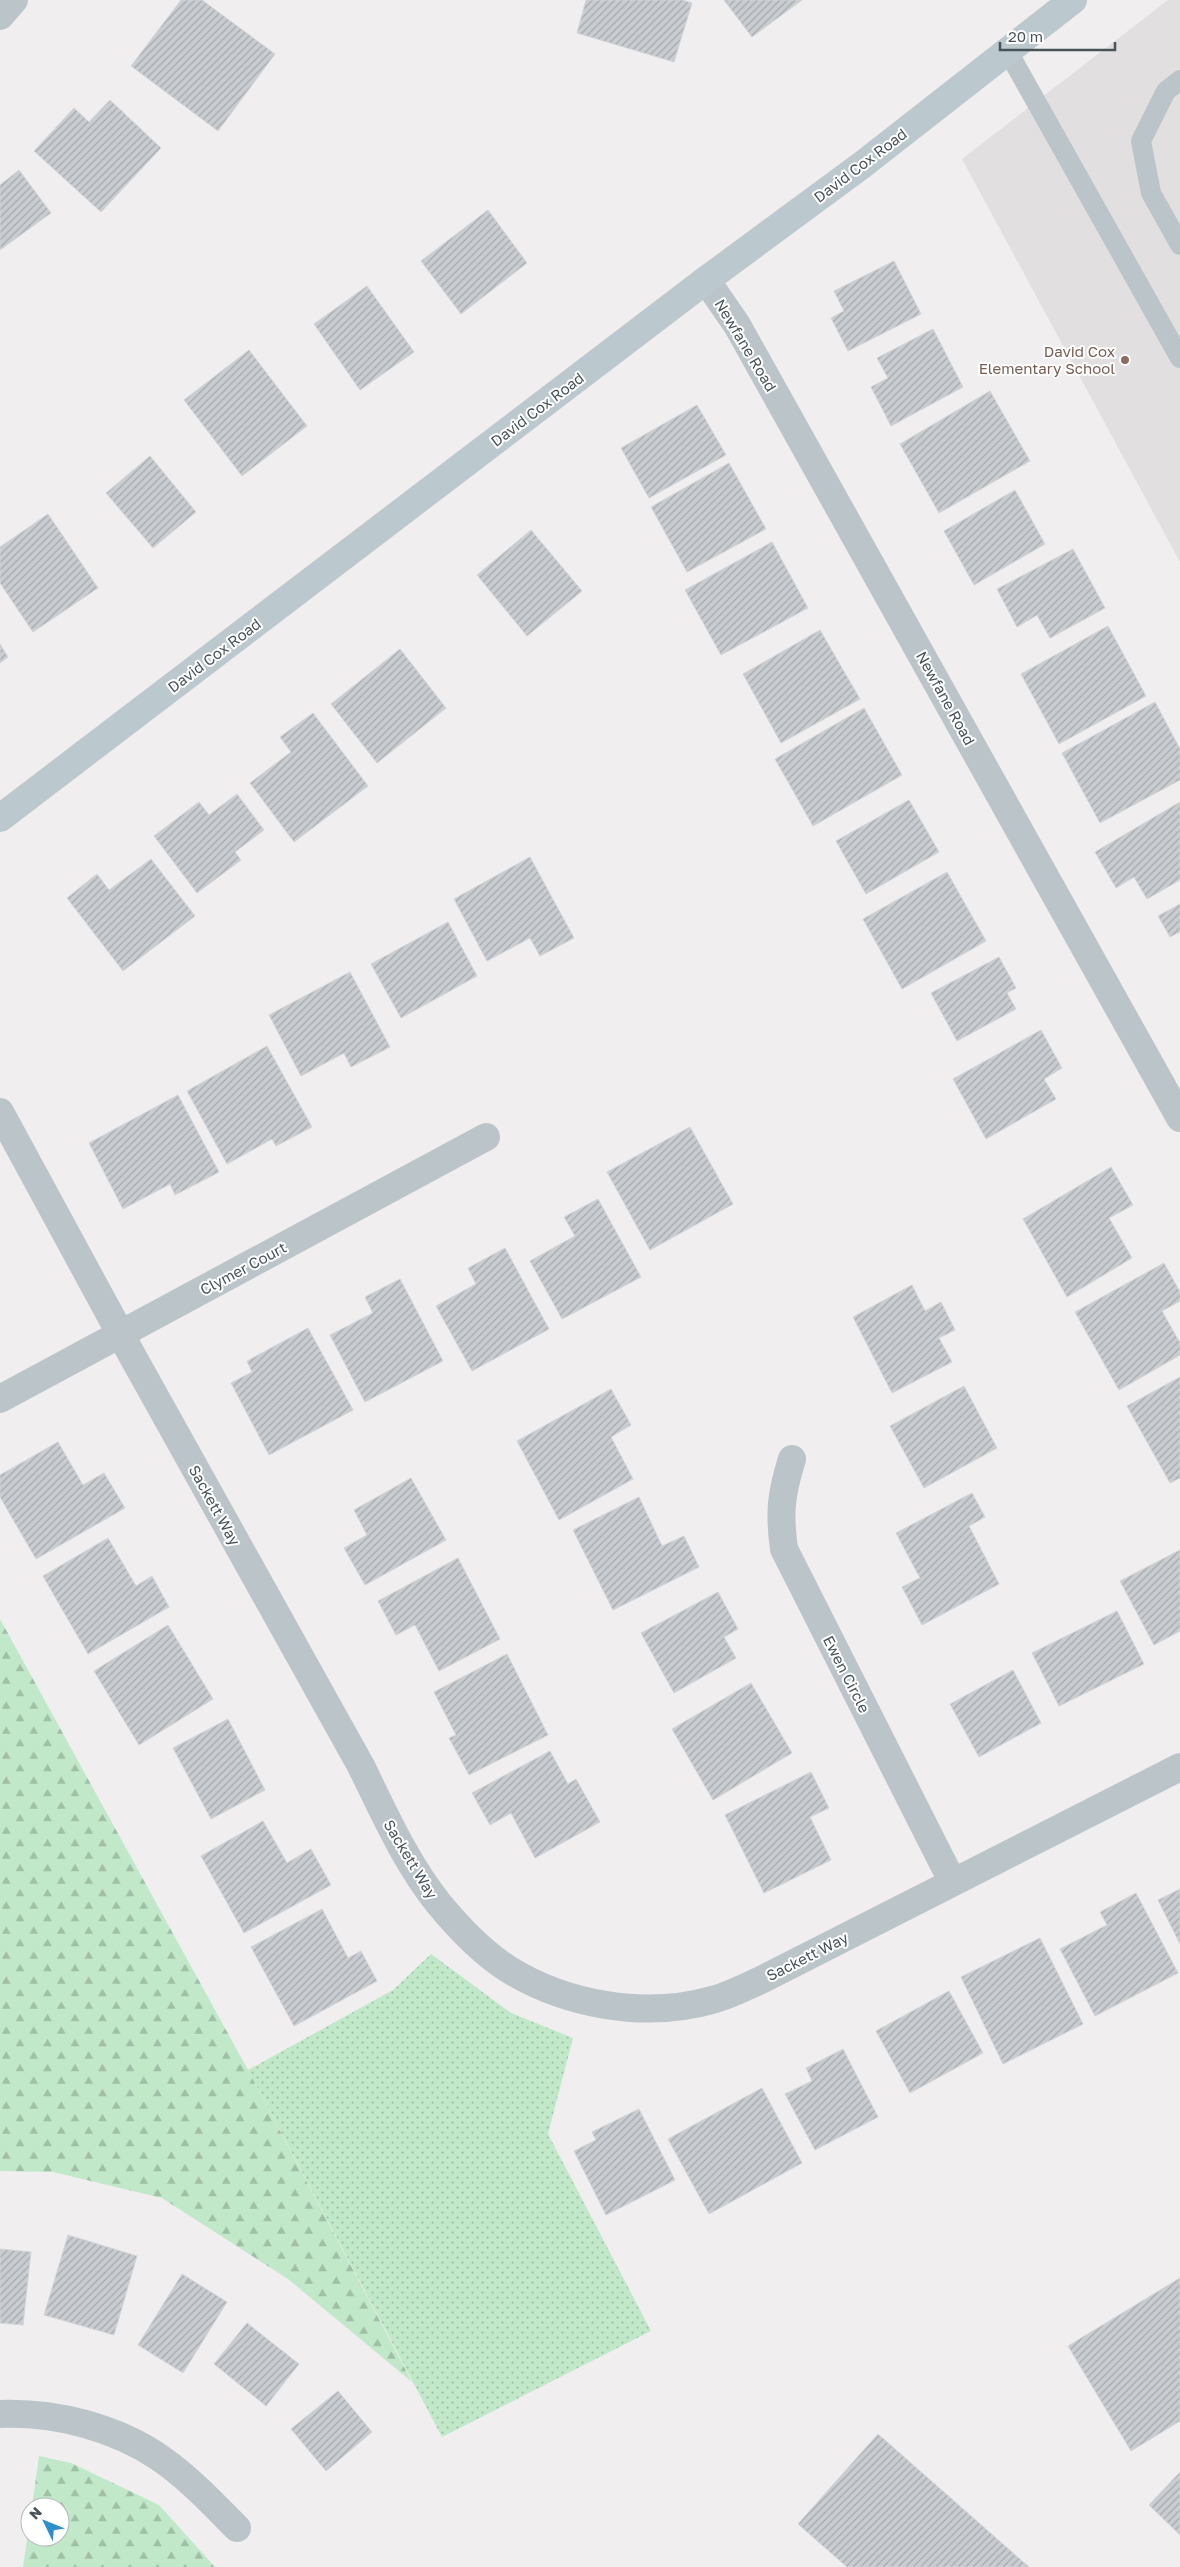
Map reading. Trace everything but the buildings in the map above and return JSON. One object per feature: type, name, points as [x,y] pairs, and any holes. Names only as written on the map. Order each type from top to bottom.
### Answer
[{"type":"main road","name":"David Cox Road","points":[[0,818],[706,280],[862,165],[1073,0]]},
{"type":"street","points":[[0,16],[14,0]]},
{"type":"street","name":"Newfane Road","points":[[706,280],[737,325],[1180,1118]]},
{"type":"street","name":"Sackett Way","points":[[0,1112],[361,1766],[389,1824],[416,1872],[439,1904],[470,1937],[507,1968],[550,1991],[591,2002],[632,2008],[671,2008],[704,2002],[761,1980],[1180,1766]]},
{"type":"street","name":"Clymer Court","points":[[0,1400],[486,1137]]},
{"type":"street","name":"Ewen Circle","points":[[792,1458],[785,1480],[780,1515],[784,1550],[952,1881]]},
{"type":"street","points":[[0,2414],[46,2415],[76,2421],[131,2442],[161,2458],[238,2528]]},
{"type":"lane","points":[[1007,50],[1180,358]]},
{"type":"lane","points":[[1180,80],[1166,91],[1141,141],[1151,193],[1180,246]]},
{"type":"shaded area","name":"David Cox Elementary School","points":[[1168,0],[1180,0],[1180,562],[962,159]]},
{"type":"green space","points":[[0,1619],[248,2070],[412,2382],[288,2279],[162,2198],[53,2172],[0,2171]]},
{"type":"green space","points":[[431,1954],[511,2013],[573,2038],[548,2134],[651,2331],[442,2437],[248,2070],[393,1990]]},
{"type":"green space","points":[[39,2456],[71,2463],[159,2505],[215,2567],[23,2567],[26,2547],[70,2547],[70,2497],[33,2497]]},
{"type":"place","name":"David Cox Elementary School","points":[[1125,360]]}]
